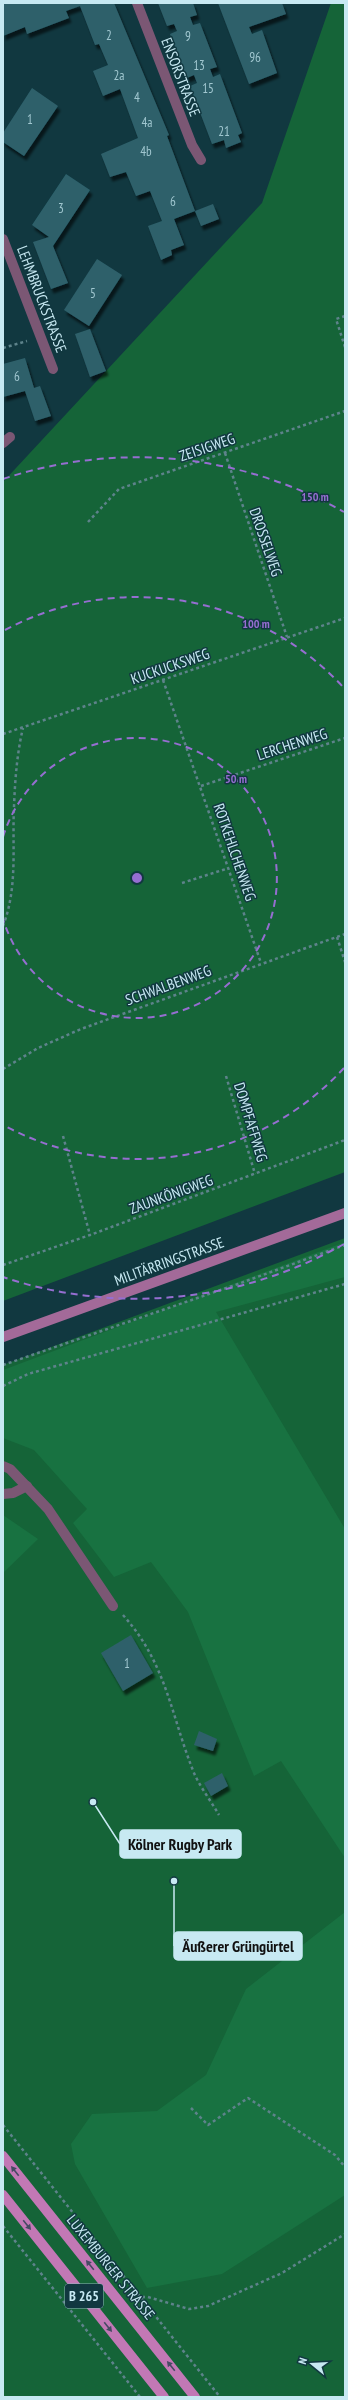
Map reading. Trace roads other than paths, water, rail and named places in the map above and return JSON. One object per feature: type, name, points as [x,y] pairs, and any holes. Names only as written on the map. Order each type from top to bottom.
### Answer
[{"type":"main road","name":"MILITÄRRINGSTRASSE","points":[[3,1337],[345,1213]]},
{"type":"main road","name":"LUXEMBURGER STRASSE","points":[[3,2156],[195,2397]]},
{"type":"main road","name":"B 265","points":[[3,2195],[164,2397]]},
{"type":"street","name":"ENSORSTRASSE","points":[[137,3],[192,145],[201,160]]},
{"type":"street","name":"LEHMBRUCKSTRASSE","points":[[3,239],[53,369]]},
{"type":"street","points":[[3,1466],[27,1486],[48,1509],[114,1606]]},
{"type":"street","points":[[3,1494],[13,1494],[27,1486]]},
{"type":"place","name":"Kölner Rugby Park","points":[[93,1802]]},
{"type":"place","name":"Äußerer Grüngürtel","points":[[174,1881]]}]
